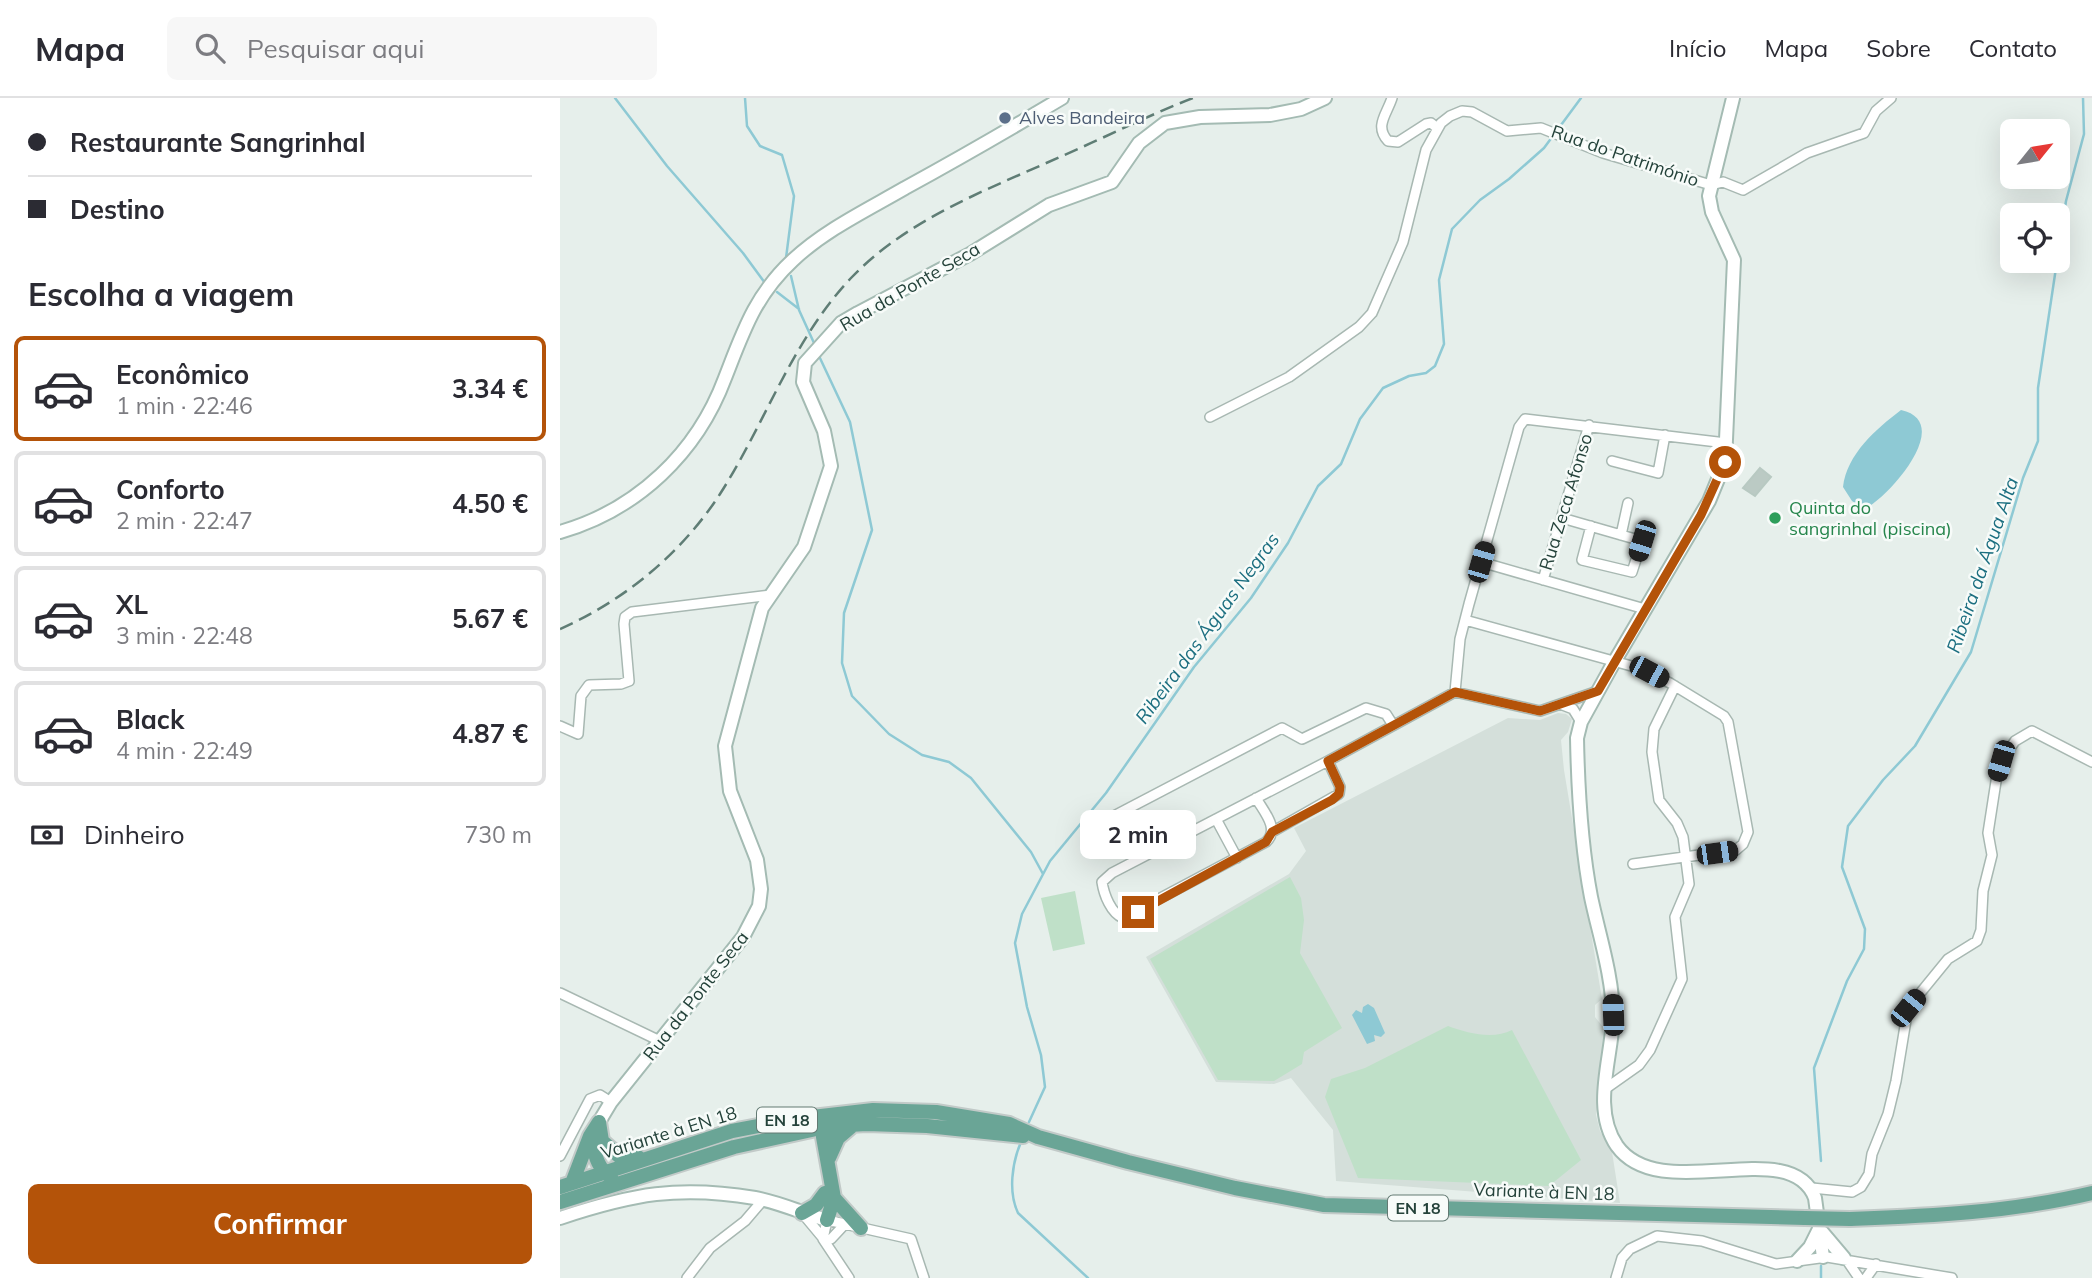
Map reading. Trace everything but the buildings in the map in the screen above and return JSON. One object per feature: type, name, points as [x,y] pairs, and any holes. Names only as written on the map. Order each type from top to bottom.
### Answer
[{"type":"main road","points":[[827,1220],[828,1136],[849,1119]]},
{"type":"main road","name":"Variante à EN 18","points":[[566,1185],[732,1131],[828,1136],[849,1119],[1038,1137],[1235,1188],[1324,1205],[1811,1214]]},
{"type":"main road","points":[[566,1185],[596,1138],[599,1122]]},
{"type":"main road","name":"Variante à EN 18","points":[[560,1202],[734,1147],[805,1131],[828,1136]]},
{"type":"main road","points":[[596,1138],[620,1157],[648,1157]]},
{"type":"main road","points":[[596,1138],[604,1173]]},
{"type":"main road","points":[[604,1173],[626,1180]]},
{"type":"main road","points":[[583,1194],[604,1173]]},
{"type":"main road","name":"EN 18","points":[[1811,1214],[1850,1219],[1946,1216],[2092,1193]]},
{"type":"main road","points":[[802,1213],[829,1196]]},
{"type":"main road","points":[[829,1196],[861,1228]]},
{"type":"street","points":[[560,532],[593,521],[629,501],[662,475],[678,458],[706,422],[753,308],[793,260],[820,239],[1062,98]]},
{"type":"street","name":"Rua da Ponte Seca","points":[[599,1122],[611,1102],[743,937],[753,923],[759,905],[761,888],[757,860],[730,791],[725,746],[762,608],[804,547],[831,466],[830,448],[806,394],[802,373],[813,354],[842,323],[970,254],[1049,205],[1112,182],[1139,143],[1165,123],[1200,117],[1270,115],[1301,109],[1325,98]]},
{"type":"street","name":"Rua do Património","points":[[1392,98],[1381,123],[1381,130],[1388,141],[1398,142],[1426,124],[1431,123],[1437,128],[1450,116],[1462,111],[1472,112],[1507,131],[1541,128],[1603,153],[1711,185],[1723,182],[1743,190],[1807,153],[1864,133],[1876,111],[1891,98]]},
{"type":"street","points":[[1733,98],[1709,196],[1712,212],[1734,260],[1725,462],[1709,501],[1614,662],[1581,722],[1577,738],[1585,850],[1612,997],[1611,1041],[1603,1108],[1607,1128],[1618,1147],[1631,1159],[1649,1167],[1684,1173],[1785,1171],[1798,1176],[1812,1188],[1852,1192],[1861,1187],[1869,1174],[1872,1154],[1888,1114],[1908,1008],[1948,959],[1977,941],[1981,930],[1983,891],[1992,855],[1988,833],[1990,814],[2001,761],[2015,741],[2032,731],[2092,762]]},
{"type":"street","points":[[1210,417],[1289,377],[1359,327],[1371,313],[1403,242],[1419,168],[1437,128]]},
{"type":"street","points":[[1455,692],[1465,620],[1519,427],[1525,419],[1726,443]]},
{"type":"street","name":"Rua Zeca Afonso","points":[[1543,580],[1590,425]]},
{"type":"street","points":[[1612,461],[1658,473],[1665,435]]},
{"type":"street","points":[[1620,535],[1628,503]]},
{"type":"street","points":[[1562,518],[1591,526],[1642,541],[1632,572],[1582,560],[1591,526]]},
{"type":"street","points":[[1481,562],[1645,609]]},
{"type":"street","points":[[560,726],[578,734],[581,696],[589,685],[621,684],[629,681],[624,624],[625,617],[632,612],[771,595]]},
{"type":"street","points":[[1465,620],[1649,672],[1724,716],[1728,722],[1748,832],[1744,844],[1736,850],[1633,864]]},
{"type":"street","points":[[1605,1089],[1639,1065],[1650,1050],[1682,979],[1675,917],[1689,884],[1686,857],[1681,829],[1659,800],[1652,752],[1654,729],[1675,686]]},
{"type":"street","points":[[1328,761],[1340,787],[1339,794],[1272,832],[1266,842],[1237,858],[1123,918],[1117,916],[1103,892],[1102,882],[1106,877],[1455,692],[1540,711],[1598,691]]},
{"type":"street","points":[[1560,704],[1573,709],[1581,722]]},
{"type":"street","points":[[1089,829],[1282,728],[1302,739],[1366,708],[1387,715],[1393,725]]},
{"type":"street","points":[[1256,798],[1272,832]]},
{"type":"street","points":[[1216,819],[1237,858]]},
{"type":"street","points":[[560,993],[660,1041]]},
{"type":"street","points":[[560,1156],[590,1099],[600,1096],[611,1102]]},
{"type":"street","points":[[1812,1188],[1811,1214],[1819,1229],[1830,1245],[1862,1276]]},
{"type":"street","points":[[560,1217],[616,1199],[657,1192],[699,1192],[763,1200],[827,1220],[911,1239],[924,1278]]},
{"type":"street","points":[[687,1278],[710,1248],[745,1222],[763,1200]]},
{"type":"street","points":[[802,1213],[827,1239]]},
{"type":"street","points":[[827,1220],[827,1239],[831,1254],[849,1278]]},
{"type":"street","points":[[827,1239],[845,1224]]},
{"type":"street","points":[[1819,1229],[1823,1256]]},
{"type":"street","points":[[1797,1261],[1811,1247],[1819,1229]]},
{"type":"street","points":[[1616,1278],[1622,1258],[1630,1249],[1657,1236],[1702,1241],[1776,1264],[1823,1256],[1952,1278]]},
{"type":"street","points":[[1862,1276],[1863,1262]]},
{"type":"street","points":[[1862,1276],[1876,1264]]},
{"type":"shaded area","points":[[1558,713],[1566,714],[1572,719],[1568,732],[1561,740],[1564,770],[1602,999],[1595,1005],[1595,1017],[1603,1027],[1604,1054],[1596,1115],[1600,1131],[1612,1152],[1620,1203],[1336,1181],[1333,1130],[1291,1078],[1274,1084],[1216,1082],[1146,957],[1289,874],[1306,851],[1294,828],[1508,718],[1540,720]]},
{"type":"green space","points":[[1290,877],[1301,898],[1304,920],[1300,953],[1342,1028],[1304,1052],[1302,1064],[1274,1081],[1218,1080],[1150,959]]},
{"type":"green space","points":[[1075,891],[1085,944],[1053,951],[1041,898]]},
{"type":"green space","points":[[1448,1026],[1488,1035],[1512,1030],[1581,1160],[1549,1186],[1358,1178],[1325,1097],[1331,1079],[1365,1068]]},
{"type":"water","points":[[1901,410],[1916,417],[1922,429],[1920,443],[1902,475],[1876,502],[1865,509],[1852,501],[1843,487],[1850,464],[1864,443]]},
{"type":"water","points":[[1368,1004],[1374,1008],[1385,1033],[1381,1037],[1374,1035],[1375,1041],[1367,1044],[1352,1015],[1356,1010],[1362,1013],[1363,1007]]},
{"type":"waterway","points":[[615,98],[667,166],[743,253],[765,283]]},
{"type":"waterway","points":[[745,98],[747,126],[760,146],[782,155],[794,196],[786,258]]},
{"type":"waterway","name":"Ribeira das Águas Negras","points":[[1029,1122],[1045,1087],[1041,1055],[1027,1007],[1015,943],[1022,914],[1050,861],[1106,793],[1194,667],[1251,598],[1288,543],[1318,486],[1341,464],[1360,419],[1383,388],[1409,376],[1426,373],[1435,366],[1444,344],[1439,280],[1452,229],[1480,200],[1544,148],[1581,98]]},
{"type":"waterway","name":"Ribeira da Água Alta","points":[[1821,1161],[1814,1068],[1847,981],[1864,949],[1865,929],[1842,867],[1848,826],[1883,780],[1915,746],[1971,652],[2023,478],[2038,441],[2038,388],[2066,201],[2084,134],[2083,98]]},
{"type":"waterway","points":[[791,276],[799,310],[814,343]]},
{"type":"waterway","points":[[777,292],[799,309]]},
{"type":"waterway","points":[[819,356],[850,422],[872,530],[844,613],[842,663],[852,696],[889,734],[922,755],[949,762],[971,778],[1031,852],[1043,874]]},
{"type":"waterway","name":"Ribeira das Águas Negras","points":[[1021,1142],[1012,1177],[1013,1196],[1018,1213],[1088,1278]]},
{"type":"waterway","name":"Ribeira da Água Alta","points":[[1821,1266],[1821,1278]]},
{"type":"railway","points":[[560,629],[607,604],[650,573],[705,516],[736,467],[813,327],[831,301],[874,256],[924,221],[951,207],[1193,98]]},
{"type":"place","name":"Alves Bandeira","points":[[1005,118]]},
{"type":"place","name":"Quinta do sangrinhal (piscina)","points":[[1775,518]]},
{"type":"route","points":[[1138,912],[1266,842],[1272,837],[1272,832],[1332,800],[1339,794],[1340,787],[1328,761],[1455,692],[1540,711],[1598,691],[1709,501],[1725,462]]}]
